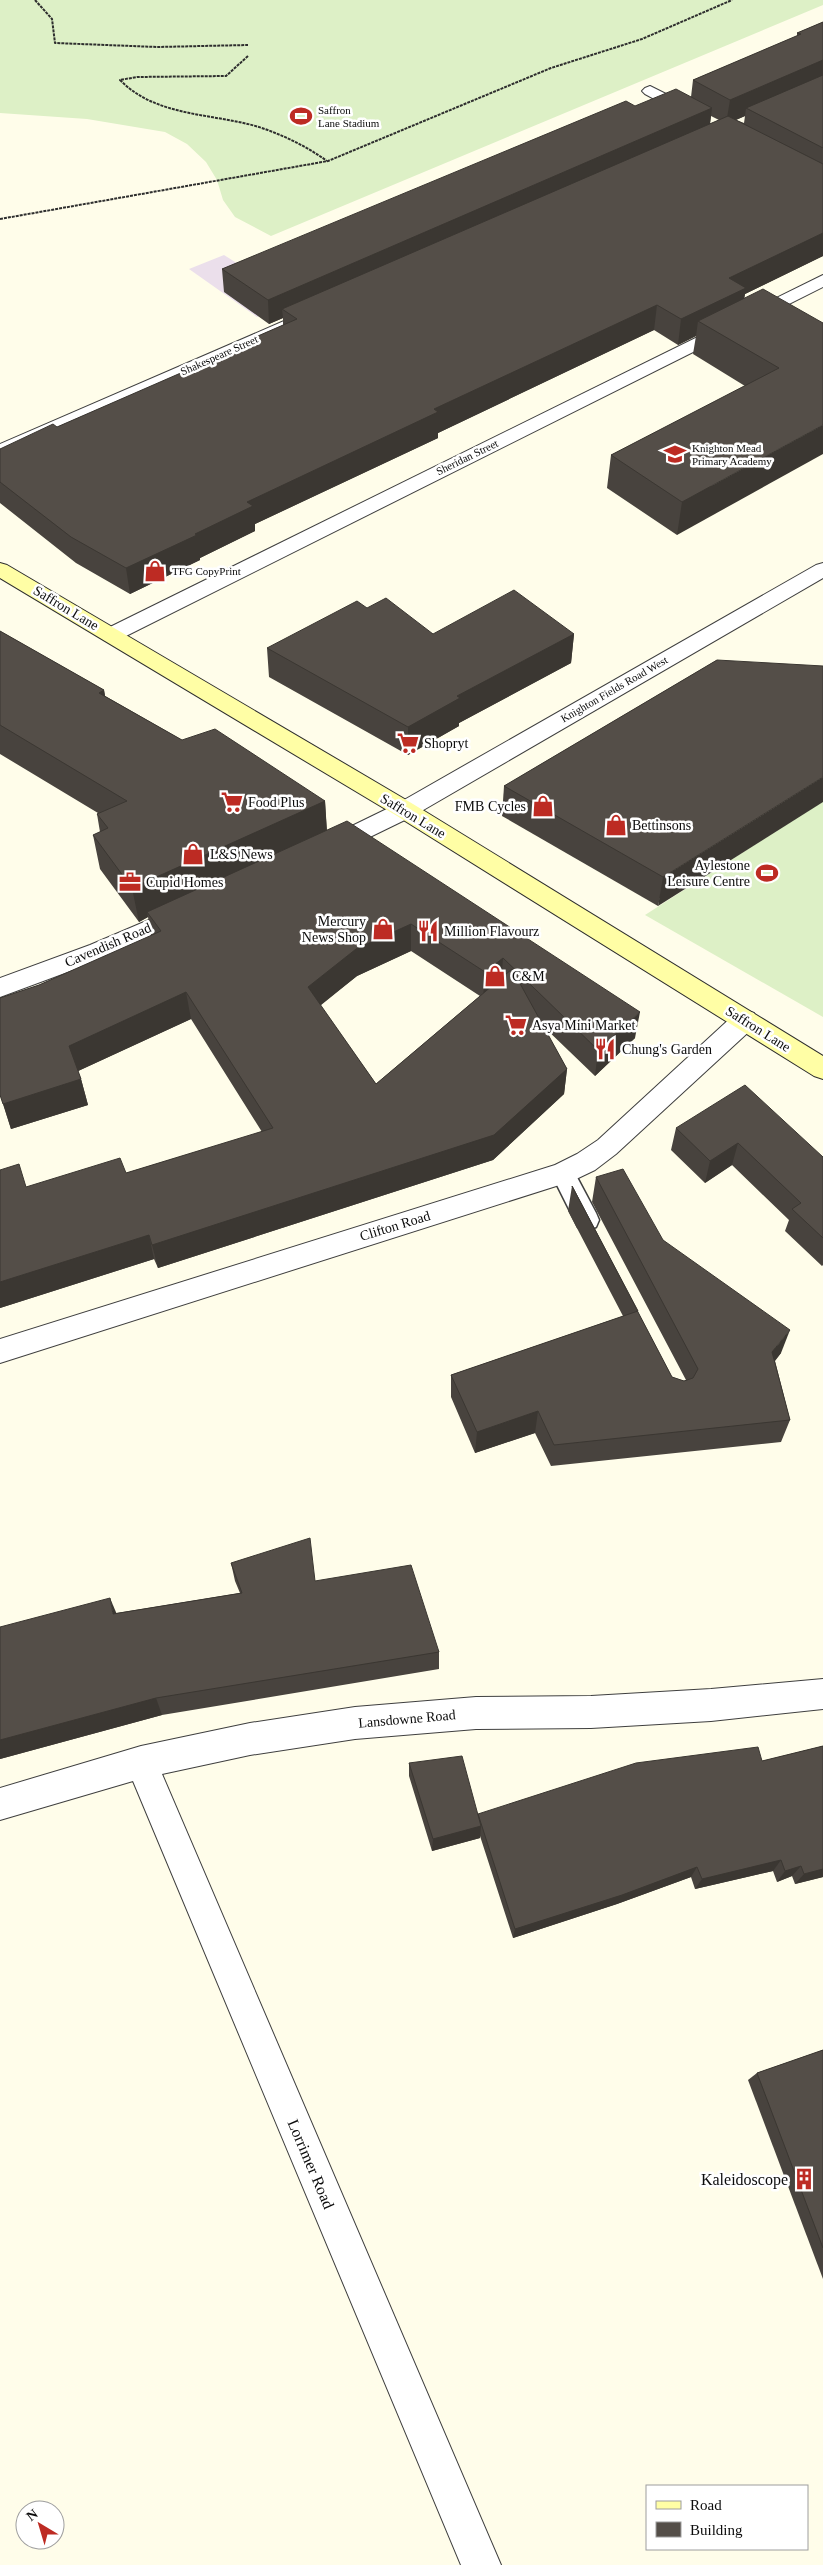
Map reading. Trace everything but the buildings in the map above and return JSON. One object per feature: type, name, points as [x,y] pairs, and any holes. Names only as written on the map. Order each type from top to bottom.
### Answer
[{"type":"main road","name":"Saffron Lane","points":[[0,569],[405,810],[823,1069]]},
{"type":"street","points":[[650,91],[709,123]]},
{"type":"street","name":"Sheridan Street","points":[[111,635],[823,280]]},
{"type":"street","name":"Shakespeare Street","points":[[0,451],[298,320]]},
{"type":"street","name":"Knighton Fields Road West","points":[[405,810],[823,568]]},
{"type":"street","points":[[308,857],[405,810]]},
{"type":"street","name":"Cavendish Road","points":[[0,988],[99,951],[203,905]]},
{"type":"street","name":"Clifton Road","points":[[0,1351],[563,1173],[586,1162],[608,1147],[745,1020]]},
{"type":"street","name":"Lansdowne Road","points":[[0,1804],[142,1762],[250,1740],[374,1722],[476,1713],[591,1712],[711,1705],[823,1694]]},
{"type":"street","name":"Lorrimer Road","points":[[142,1762],[481,2565]]},
{"type":"lane","points":[[563,1173],[598,1241]]},
{"type":"path","points":[[35,0],[52,19],[55,43],[157,47],[248,45]]},
{"type":"path","points":[[0,219],[328,161],[373,144],[500,88],[551,68],[642,39],[732,0]]},
{"type":"path","points":[[248,56],[226,76],[137,77],[120,80],[127,91],[152,102],[176,110],[257,127],[292,139],[314,150],[328,161]]},
{"type":"shaded area","points":[[224,255],[295,300],[257,317],[189,269]]},
{"type":"green space","name":"Saffron Lane Stadium","points":[[0,0],[823,0],[823,5],[271,236],[235,217],[223,200],[217,180],[206,162],[187,144],[165,132],[87,119],[0,113]]},
{"type":"green space","name":"Aylestone Leisure Centre","points":[[823,801],[823,1017],[645,915]]},
{"type":"place","name":"Saffron Lane Stadium","points":[[301,116]]},
{"type":"place","name":"Knighton Mead Primary Academy","points":[[675,454]]},
{"type":"place","name":"TFG CopyPrint","points":[[155,571]]},
{"type":"place","name":"Shopryt","points":[[408,743]]},
{"type":"place","name":"Food Plus","points":[[232,802]]},
{"type":"place","name":"FMB Cycles","points":[[543,806]]},
{"type":"place","name":"Bettinsons","points":[[616,825]]},
{"type":"place","name":"L&S News","points":[[193,854]]},
{"type":"place","name":"Aylestone Leisure Centre","points":[[767,873]]},
{"type":"place","name":"Cupid Homes","points":[[130,882]]},
{"type":"place","name":"Mercury News Shop","points":[[383,929]]},
{"type":"place","name":"Million Flavourz","points":[[428,931]]},
{"type":"place","name":"C&M","points":[[495,976]]},
{"type":"place","name":"Asya Mini Market","points":[[516,1025]]},
{"type":"place","name":"Chung's Garden","points":[[605,1049]]},
{"type":"place","name":"Kaleidoscope","points":[[804,2179]]}]
